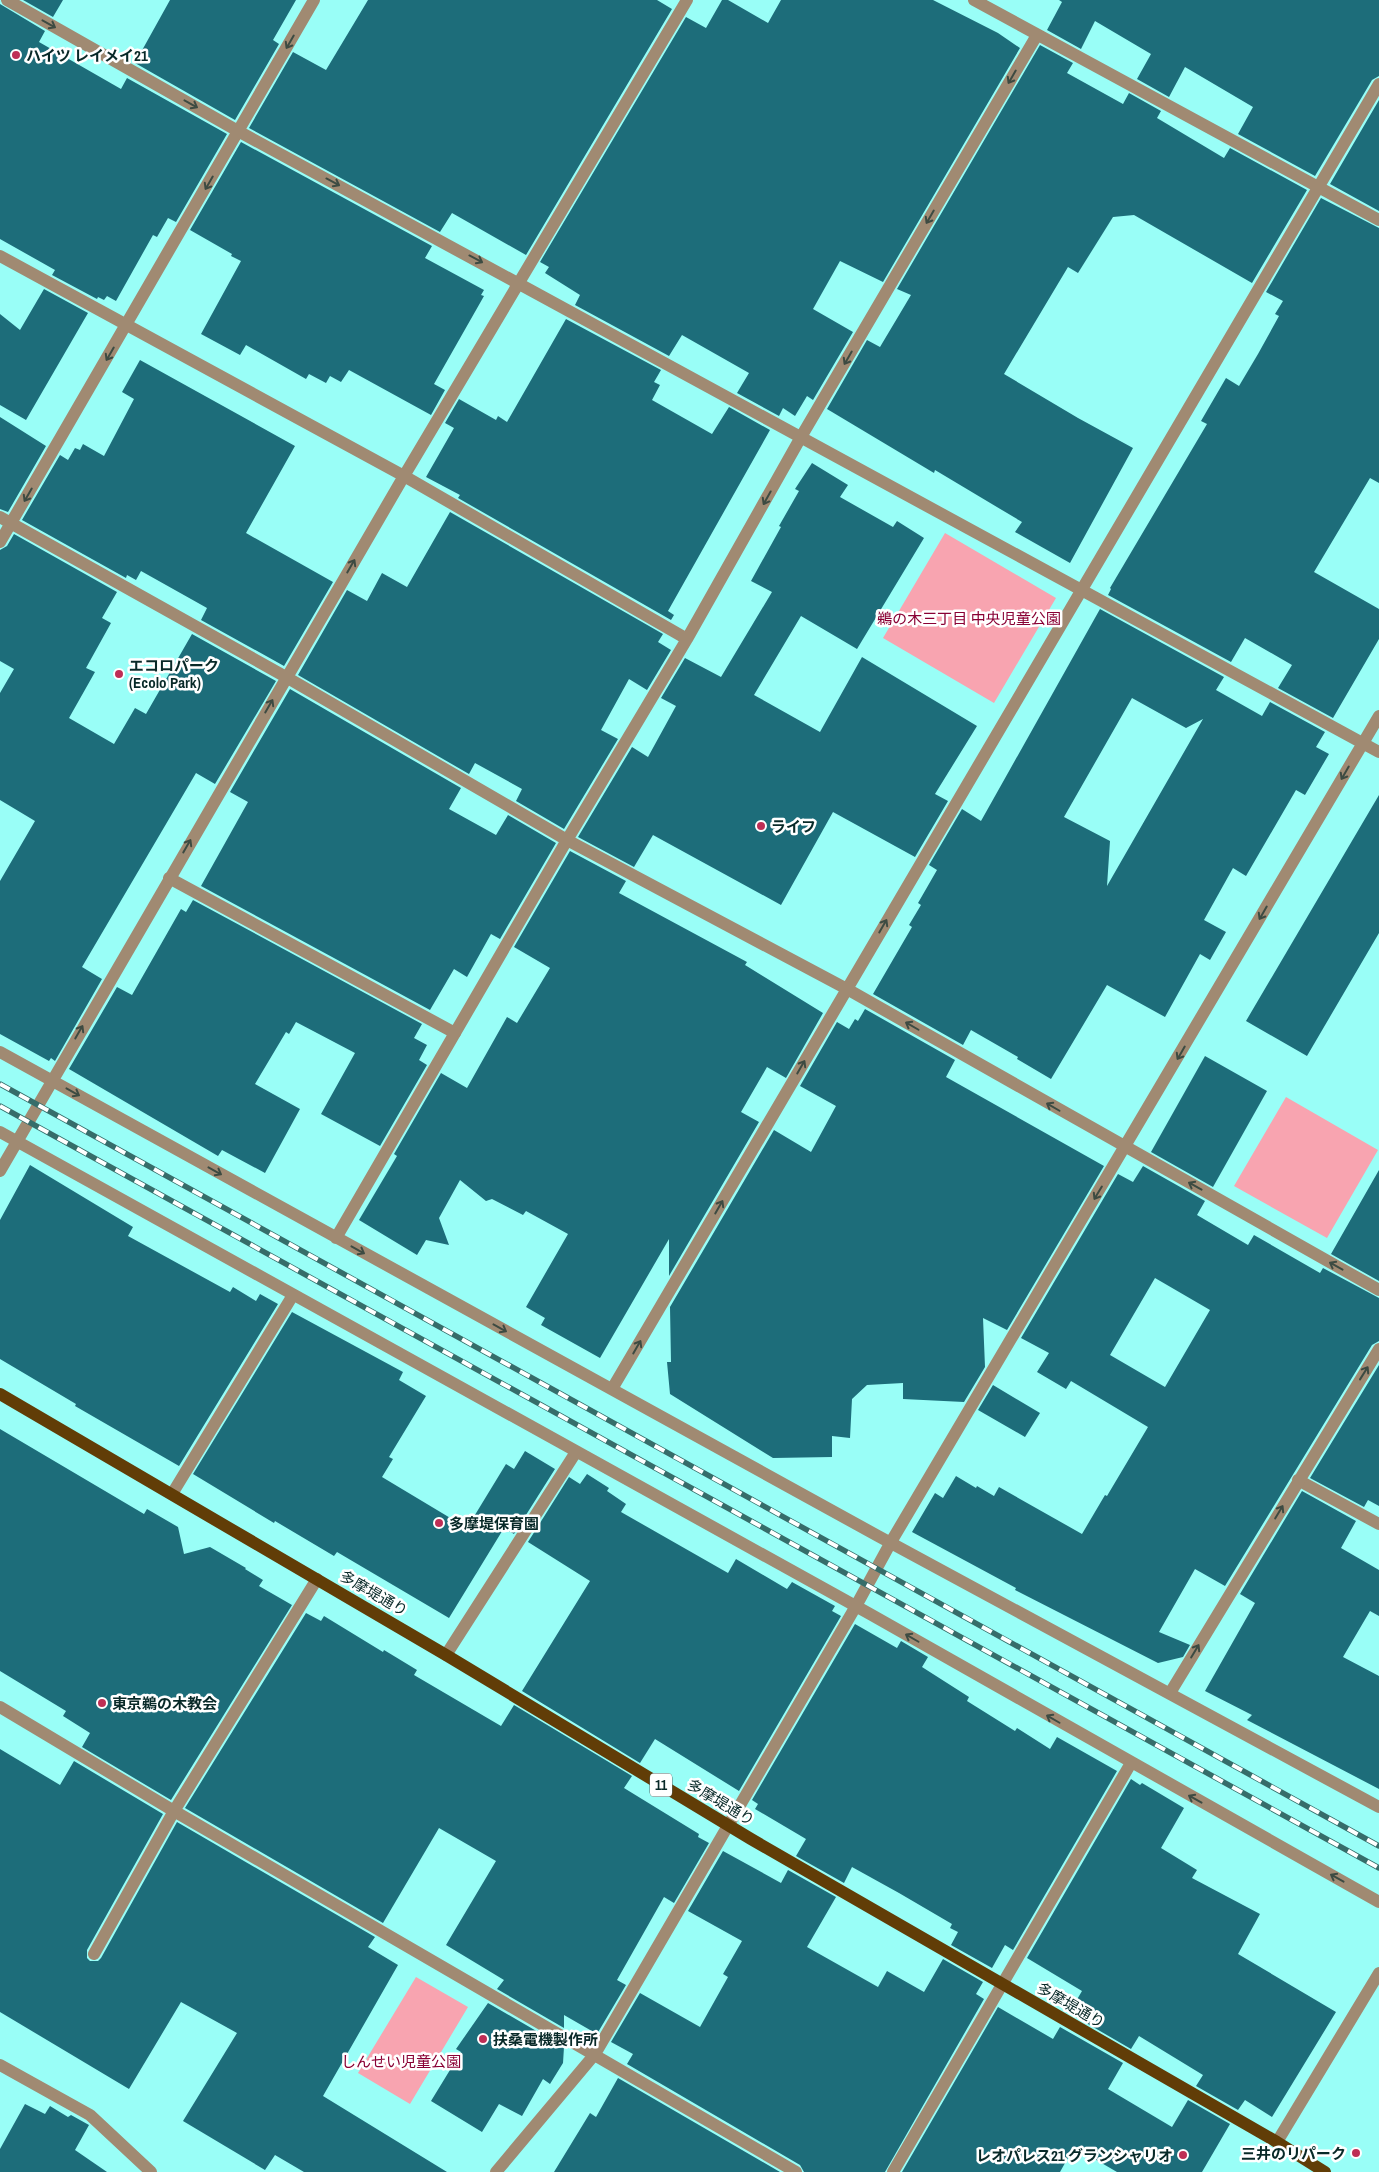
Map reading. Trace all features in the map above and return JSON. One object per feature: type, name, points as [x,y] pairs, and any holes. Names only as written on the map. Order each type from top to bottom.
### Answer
[{"type":"main road","name":"多摩堤通り","points":[[0,1394],[446,1654],[728,1825],[1277,2142],[1325,2172]]},
{"type":"street","points":[[7,0],[238,131],[1379,752]]},
{"type":"street","points":[[0,542],[5,521],[127,326],[314,0]]},
{"type":"street","points":[[0,1171],[286,677],[687,0]]},
{"type":"street","points":[[974,0],[1379,220]]},
{"type":"street","points":[[336,1238],[567,840],[687,639],[801,437],[1037,35]]},
{"type":"street","points":[[612,1389],[1379,84]]},
{"type":"street","points":[[0,256],[404,476],[687,639]]},
{"type":"street","points":[[5,521],[286,677],[567,840],[846,989],[1379,1290]]},
{"type":"street","points":[[496,2172],[594,2054],[856,1606],[891,1542],[1379,716]]},
{"type":"street","points":[[169,878],[455,1034]]},
{"type":"street","points":[[0,1052],[891,1542],[1379,1806]]},
{"type":"street","points":[[0,1132],[856,1606],[1130,1763],[1379,1902]]},
{"type":"street","points":[[172,1494],[293,1295]]},
{"type":"street","points":[[1170,1693],[1379,1349]]},
{"type":"street","points":[[446,1654],[576,1452]]},
{"type":"street","points":[[1298,1480],[1379,1524]]},
{"type":"street","points":[[94,1954],[174,1811],[317,1579]]},
{"type":"street","points":[[0,1707],[174,1811],[796,2172]]},
{"type":"street","points":[[893,2172],[1130,1763]]},
{"type":"street","points":[[1277,2142],[1379,1973]]},
{"type":"street","points":[[0,2065],[90,2115],[151,2172]]},
{"type":"green space","name":"鵜の木三丁目 中央児童公園","points":[[945,533],[1056,598],[994,703],[883,638]]},
{"type":"green space","points":[[1286,1097],[1378,1150],[1327,1238],[1234,1186]]},
{"type":"green space","name":"しんせい児童公園","points":[[416,1977],[468,2007],[410,2104],[358,2073]]},
{"type":"building","points":[[23,0],[63,0],[53,17]]},
{"type":"building","points":[[170,0],[296,0],[273,40],[279,44],[235,120],[135,63]]},
{"type":"building","points":[[368,0],[657,0],[672,9],[526,255],[452,213],[440,232],[249,128],[293,52],[326,70]]},
{"type":"building","points":[[722,0],[728,0],[768,23],[781,0],[933,0],[998,33],[1020,48],[883,282],[840,261],[813,309],[853,332],[813,400],[807,396],[795,416],[783,408],[779,416],[737,393],[749,373],[682,335],[669,356],[575,305],[580,295],[545,273],[549,267],[540,262],[686,17],[706,28]]},
{"type":"building","points":[[1059,0],[1379,0],[1379,76],[1372,80],[1315,176],[1238,134],[1253,107],[1185,67],[1169,97],[1137,79],[1151,54],[1095,21],[1081,49],[1047,30],[1062,2]]},
{"type":"building","points":[[0,4],[45,31],[39,42],[121,89],[127,78],[227,134],[176,222],[168,218],[157,237],[153,235],[116,301],[107,296],[104,300],[98,297],[97,299],[52,275],[55,270],[0,239]]},
{"type":"building","points":[[1040,45],[1073,63],[1067,73],[1123,104],[1129,93],[1161,111],[1157,118],[1224,158],[1230,148],[1307,190],[1252,283],[1134,215],[1113,217],[1078,273],[1068,267],[1004,374],[1133,448],[1070,563],[1015,532],[1022,522],[935,470],[934,473],[827,409],[867,340],[880,347],[911,295],[897,289]]},
{"type":"building","points":[[1379,100],[1379,211],[1330,184]]},
{"type":"building","points":[[241,142],[432,246],[425,258],[484,290],[481,295],[484,296],[434,384],[445,390],[431,415],[349,370],[341,382],[330,376],[326,383],[309,374],[306,379],[246,345],[240,355],[201,334],[241,261],[190,230]]},
{"type":"building","points":[[1321,198],[1379,228],[1379,483],[1370,478],[1314,572],[1379,609],[1379,639],[1333,718],[1278,688],[1292,665],[1245,638],[1231,662],[1108,595],[1110,588],[1207,424],[1201,421],[1226,378],[1239,386],[1279,316],[1275,314],[1283,301],[1266,292]]},
{"type":"building","points":[[44,289],[88,313],[26,420],[0,405],[0,314],[20,330]]},
{"type":"building","points":[[566,319],[661,370],[654,382],[660,385],[652,400],[712,434],[729,407],[770,430],[668,611],[674,615],[671,620],[458,498],[460,495],[426,477],[454,428],[445,423],[459,399],[496,420],[498,416],[507,422]]},
{"type":"building","points":[[140,360],[295,446],[246,533],[333,582],[284,666],[201,620],[207,608],[141,571],[136,580],[127,575],[126,578],[22,520],[60,455],[68,460],[75,448],[80,450],[83,444],[104,456],[134,399],[122,392]]},
{"type":"building","points":[[0,417],[46,446],[8,512],[0,509]]},
{"type":"building","points":[[812,463],[848,485],[840,497],[893,527],[897,521],[924,538],[857,649],[801,616],[754,695],[820,732],[862,657],[977,726],[935,794],[948,801],[915,857],[833,812],[781,905],[653,835],[634,867],[578,837],[632,747],[648,757],[676,706],[661,698],[685,658],[721,677],[772,592],[751,581],[799,491],[795,489]]},
{"type":"building","points":[[450,512],[663,634],[658,642],[671,650],[647,690],[629,679],[601,730],[618,739],[564,829],[516,801],[522,789],[475,763],[469,774],[298,675],[347,590],[367,601],[382,573],[407,587]]},
{"type":"building","points":[[14,534],[117,592],[102,618],[111,623],[86,668],[95,672],[69,718],[114,744],[135,708],[146,714],[192,634],[276,681],[215,784],[196,773],[82,967],[102,979],[55,1061],[51,1058],[49,1061],[0,1034],[0,881],[35,821],[0,800],[0,693],[14,669],[0,661],[0,550],[7,546]]},
{"type":"building","points":[[1100,609],[1224,677],[1216,690],[1262,716],[1270,702],[1325,732],[1316,747],[1329,754],[1305,795],[1296,790],[1246,876],[1233,868],[1204,920],[1226,932],[1210,960],[1200,954],[1165,1017],[1107,985],[1051,1079],[1017,1059],[1018,1057],[971,1030],[963,1045],[873,994],[912,927],[909,925],[921,905],[918,903],[937,870],[929,865],[962,809],[981,821]],"holes":[[[1132,698],[1186,728],[1203,719],[1107,886],[1110,841],[1064,817]]]},
{"type":"building","points":[[290,689],[461,788],[449,809],[496,835],[508,815],[556,843],[500,939],[491,934],[467,977],[454,969],[430,1010],[201,886],[248,802],[230,792]]},
{"type":"building","points":[[1379,795],[1379,933],[1307,1056],[1246,1021]]},
{"type":"building","points":[[570,851],[626,881],[619,893],[747,962],[745,965],[823,1013],[786,1078],[767,1067],[741,1112],[759,1122],[669,1276],[669,1239],[600,1358],[541,1325],[545,1318],[526,1307],[568,1234],[526,1211],[523,1215],[492,1199],[486,1201],[460,1180],[439,1218],[449,1245],[426,1240],[417,1255],[359,1220],[397,1156],[394,1154],[441,1073],[467,1088],[507,1017],[517,1023],[550,968],[514,947]]},
{"type":"building","points":[[193,900],[422,1024],[414,1038],[427,1045],[419,1060],[427,1065],[380,1146],[321,1114],[355,1053],[296,1022],[289,1034],[286,1032],[255,1084],[300,1109],[265,1173],[222,1150],[218,1156],[69,1069],[117,987],[132,995],[181,909],[186,912]]},
{"type":"building","points":[[865,1009],[955,1060],[946,1077],[1104,1166],[1007,1330],[983,1318],[985,1367],[964,1402],[903,1399],[903,1383],[867,1385],[852,1399],[850,1438],[832,1436],[832,1457],[773,1458],[670,1394],[667,1362],[671,1362],[670,1307],[774,1130],[811,1152],[836,1106],[800,1086],[837,1022],[849,1029],[855,1019],[858,1021]]},
{"type":"building","points":[[1205,1056],[1267,1091],[1213,1187],[1151,1152]]},
{"type":"building","points":[[30,1165],[133,1227],[128,1236],[230,1292],[233,1287],[256,1301],[260,1294],[278,1304],[179,1466],[75,1406],[76,1404],[0,1359],[0,1220]]},
{"type":"building","points":[[1143,1166],[1205,1201],[1197,1215],[1248,1245],[1254,1235],[1320,1273],[1323,1268],[1379,1298],[1379,1341],[1372,1345],[1225,1586],[1195,1569],[1159,1632],[1190,1645],[1183,1657],[1158,1663],[1015,1590],[1016,1588],[912,1532],[935,1493],[943,1498],[956,1476],[994,1496],[999,1487],[1082,1534],[1105,1495],[1107,1496],[1148,1427],[1071,1381],[1066,1389],[1037,1372],[1049,1353],[1021,1338],[1118,1174],[1133,1182]],"holes":[[[1155,1278],[1210,1310],[1165,1387],[1110,1355]]]},
{"type":"building","points":[[1379,1170],[1379,1281],[1331,1254]]},
{"type":"building","points":[[292,1312],[403,1372],[399,1380],[426,1396],[389,1457],[393,1459],[382,1477],[467,1528],[506,1464],[514,1469],[525,1451],[555,1469],[514,1534],[504,1528],[449,1618],[337,1552],[334,1556],[275,1521],[274,1523],[193,1474]]},
{"type":"building","points":[[1379,1365],[1379,1506],[1368,1500],[1364,1507],[1310,1478]]},
{"type":"building","points":[[993,1385],[1040,1413],[1025,1437],[978,1410]]},
{"type":"building","points":[[0,1429],[144,1514],[147,1509],[178,1527],[184,1554],[210,1547],[263,1580],[259,1586],[292,1605],[171,1800],[82,1747],[90,1733],[63,1716],[66,1711],[0,1671]]},
{"type":"building","points":[[587,1474],[609,1488],[607,1491],[626,1504],[621,1512],[728,1573],[736,1559],[787,1589],[792,1582],[835,1606],[832,1611],[841,1616],[739,1791],[655,1739],[640,1763],[522,1691],[590,1581],[528,1542],[569,1477],[580,1484]]},
{"type":"building","points":[[1302,1491],[1356,1521],[1341,1548],[1379,1570],[1379,1616],[1370,1611],[1343,1657],[1379,1676],[1379,1789],[1247,1720],[1252,1715],[1205,1691],[1255,1603],[1240,1594]]},
{"type":"building","points":[[306,1613],[321,1621],[324,1616],[383,1652],[384,1650],[417,1670],[414,1675],[501,1726],[514,1705],[632,1776],[624,1788],[699,1834],[698,1837],[709,1843],[674,1903],[664,1897],[617,1980],[626,1985],[597,2034],[564,2015],[564,2028],[497,1989],[504,1980],[446,1945],[496,1861],[439,1828],[383,1923],[185,1808]]},
{"type":"building","points":[[855,1624],[897,1648],[901,1641],[928,1657],[922,1667],[969,1697],[967,1701],[1015,1731],[1017,1728],[1050,1749],[1057,1737],[1117,1771],[1013,1950],[1005,1945],[992,1968],[951,1945],[958,1932],[950,1928],[952,1924],[899,1893],[852,1867],[844,1883],[796,1856],[806,1839],[755,1809],[758,1804],[752,1800]]},
{"type":"building","points":[[0,1749],[60,1785],[74,1761],[163,1814],[87,1950],[87,1958],[90,1961],[98,1961],[101,1958],[177,1822],[375,1937],[368,1947],[398,1965],[323,2096],[447,2172],[304,2172],[275,2155],[265,2170],[183,2121],[237,2033],[181,2002],[129,2089],[0,2012]]},
{"type":"building","points":[[1131,1779],[1140,1785],[1142,1783],[1184,1808],[1161,1848],[1197,1870],[1192,1878],[1260,1914],[1238,1954],[1336,2012],[1272,2117],[1245,2100],[1238,2110],[1196,2086],[1203,2075],[1139,2036],[1131,2049],[1069,2013],[1082,1991],[1027,1958]]},
{"type":"building","points":[[723,1851],[781,1883],[788,1870],[836,1897],[807,1947],[878,1987],[887,1971],[924,1992],[943,1959],[983,1982],[976,1994],[984,1999],[885,2172],[804,2172],[800,2165],[627,2064],[633,2054],[611,2042],[640,1993],[700,2027],[728,1977],[723,1974],[742,1941],[688,1911]]},
{"type":"building","points":[[488,2003],[564,2047],[563,2063],[550,2084],[543,2079],[522,2116],[499,2104],[482,2132],[431,2101],[461,2052],[456,2049]]},
{"type":"building","points":[[998,2007],[1053,2039],[1060,2027],[1123,2063],[1108,2089],[1172,2127],[1188,2100],[1230,2124],[1202,2172],[1117,2172],[1074,2147],[1060,2172],[902,2172]]},
{"type":"building","points":[[618,2078],[780,2172],[554,2172],[590,2113],[596,2117]]},
{"type":"building","points":[[25,2104],[45,2114],[50,2106],[68,2117],[71,2115],[89,2125],[75,2150],[107,2172],[0,2172],[0,2149]]},
{"type":"railway","points":[[0,1084],[1379,1846]]},
{"type":"railway","points":[[0,1106],[1379,1868]]},
{"type":"place","name":"ハイツ レイメイ21","points":[[16,55]]},
{"type":"place","name":"エコロパーク (Ecolo Park)","points":[[119,674]]},
{"type":"place","name":"ライフ","points":[[761,826]]},
{"type":"place","name":"多摩堤保育園","points":[[439,1523]]},
{"type":"place","name":"東京鵜の木教会","points":[[102,1703]]},
{"type":"place","name":"扶桑電機製作所","points":[[483,2039]]},
{"type":"place","name":"三井のリパーク","points":[[1356,2153]]},
{"type":"place","name":"レオパレス21 グランシャリオ","points":[[1183,2155]]}]
